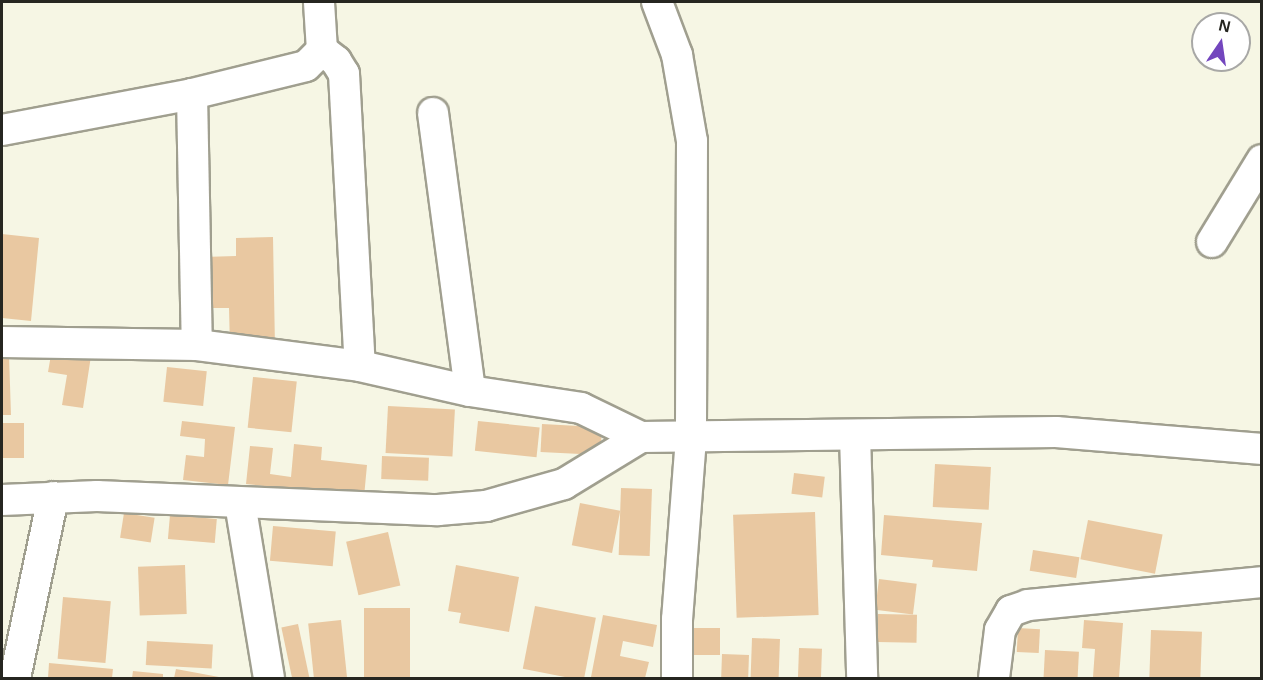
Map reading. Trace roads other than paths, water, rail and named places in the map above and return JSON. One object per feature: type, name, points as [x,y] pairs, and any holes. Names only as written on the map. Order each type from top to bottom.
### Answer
[{"type":"street","points":[[319,2],[322,50],[336,61],[344,74],[360,366]]},
{"type":"street","points":[[657,2],[677,55],[692,141],[691,438],[677,618],[677,678]]},
{"type":"street","points":[[2,130],[192,94],[306,66],[322,50]]},
{"type":"street","points":[[192,94],[197,345]]},
{"type":"street","points":[[433,113],[470,391]]},
{"type":"street","points":[[1212,242],[1262,160]]},
{"type":"street","points":[[2,342],[197,345],[360,366],[470,391],[581,408],[641,437],[1056,432],[1262,449]]},
{"type":"street","points":[[855,435],[862,678]]},
{"type":"street","points":[[2,500],[52,497],[438,510],[486,506],[564,484],[641,437]]},
{"type":"street","points":[[15,678],[52,497]]},
{"type":"street","points":[[240,503],[269,678]]},
{"type":"street","points":[[994,678],[1000,630],[1011,611],[1028,605],[1262,582]]}]
